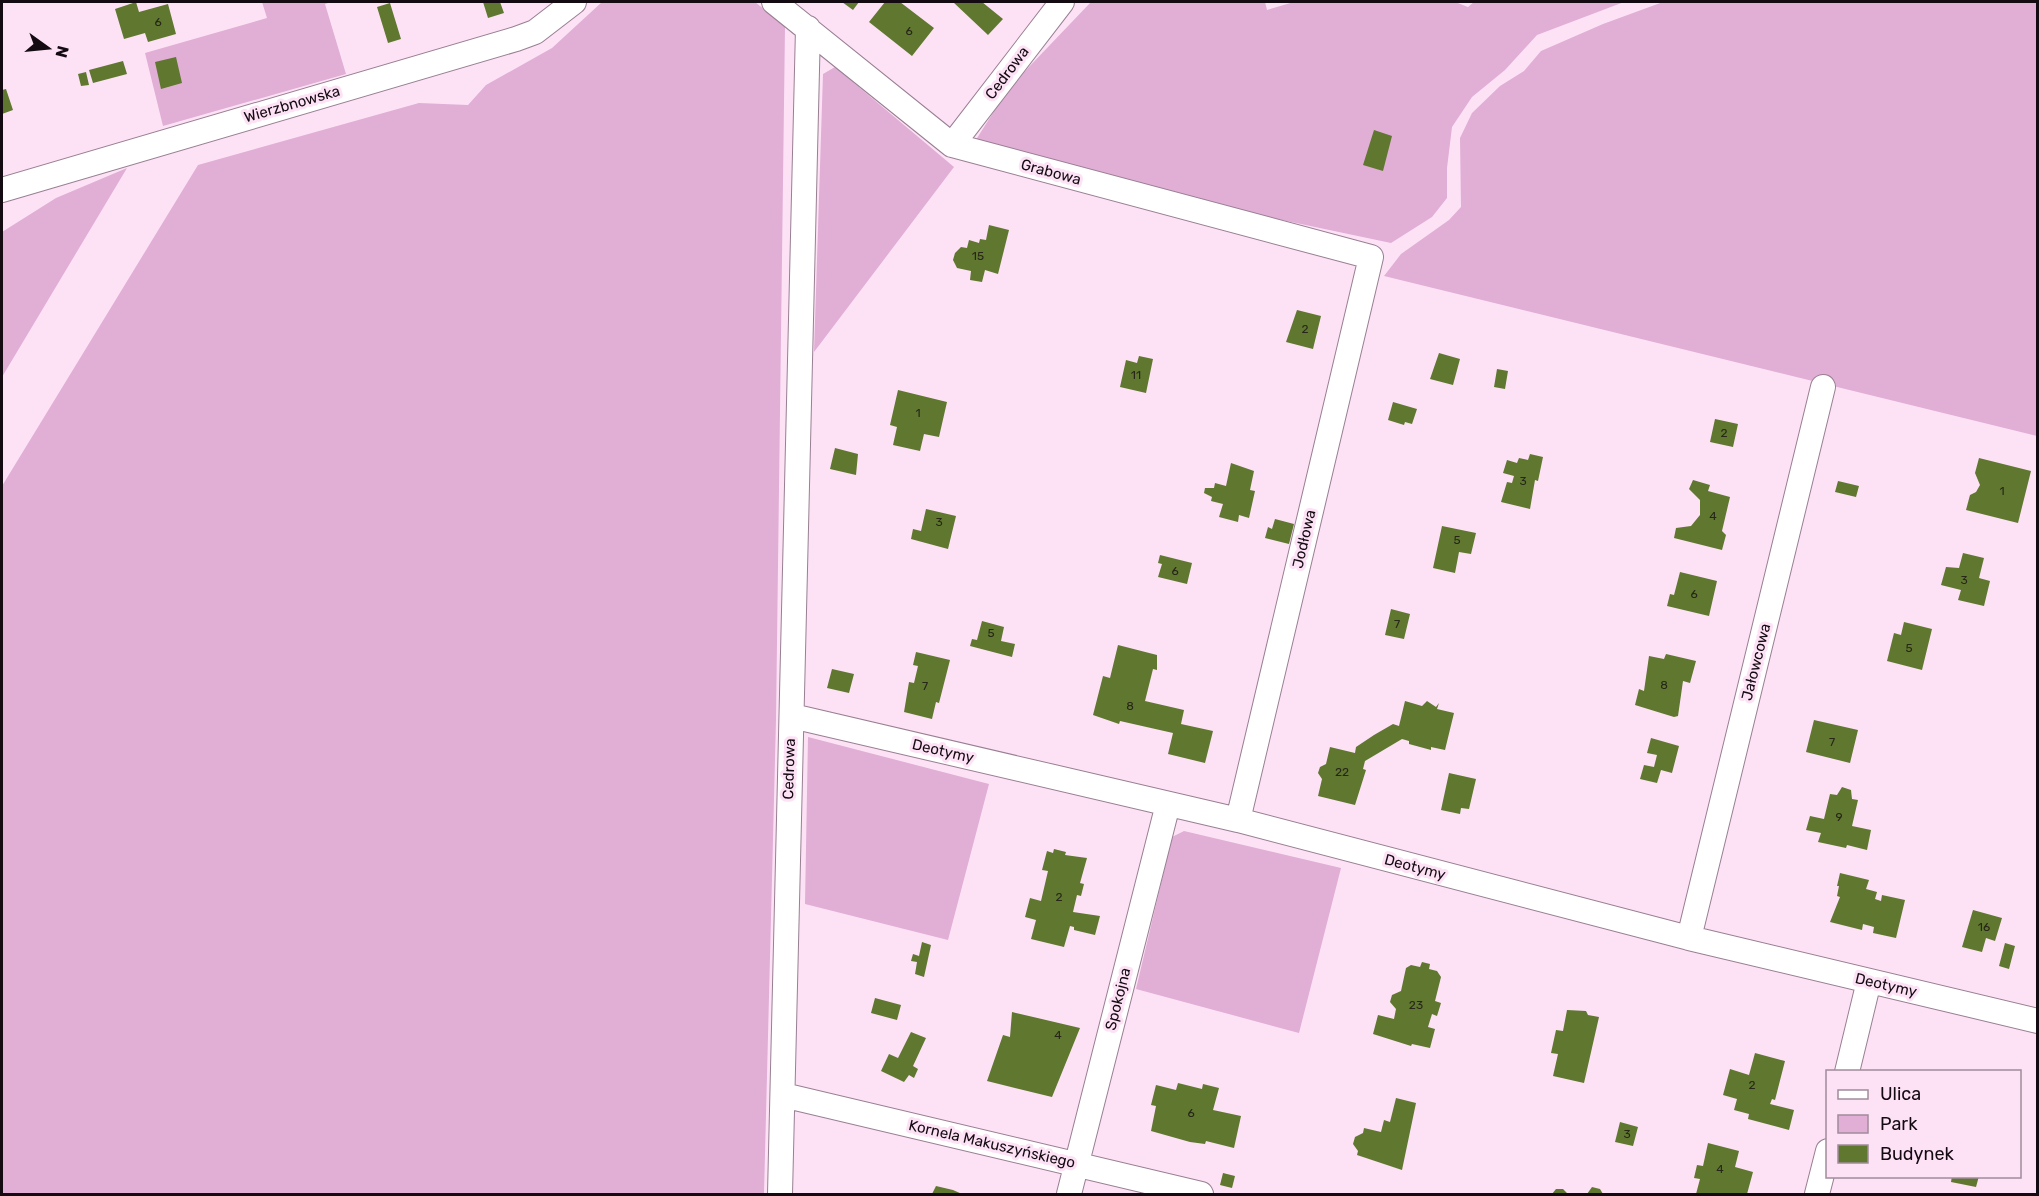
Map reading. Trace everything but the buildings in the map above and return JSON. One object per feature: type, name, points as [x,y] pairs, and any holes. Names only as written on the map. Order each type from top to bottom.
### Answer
[{"type":"street","name":"Wierzbnowska","points":[[2,190],[516,39],[535,32],[574,2]]},
{"type":"street","name":"Grabowa","points":[[774,2],[952,145],[1371,257]]},
{"type":"street","name":"Cedrowa","points":[[952,145],[1062,2]]},
{"type":"street","name":"Cedrowa","points":[[780,1194],[808,28]]},
{"type":"street","name":"Jodłowa","points":[[1238,820],[1371,257]]},
{"type":"street","name":"Jałowcowa","points":[[1689,938],[1822,387]]},
{"type":"street","name":"Deotymy","points":[[792,716],[1238,820],[1689,938],[2037,1021]]},
{"type":"street","name":"Spokojna","points":[[1069,1194],[1168,804]]},
{"type":"street","points":[[1847,1070],[1869,981]]},
{"type":"street","name":"Kornela Makuszyńskiego","points":[[783,1095],[1201,1194]]},
{"type":"street","points":[[1817,1194],[1826,1155]]},
{"type":"green space","points":[[262,2],[331,2],[325,4],[346,74],[163,126],[145,53],[267,18]]},
{"type":"green space","points":[[602,2],[755,2],[785,26],[776,720],[764,1194],[2,1194],[2,486],[198,165],[419,103],[468,105],[486,85],[552,48]]},
{"type":"green space","points":[[1091,2],[1265,2],[1267,10],[1294,2],[1455,2],[1468,7],[1474,2],[1624,2],[1537,35],[1505,70],[1472,97],[1452,127],[1447,168],[1447,198],[1432,217],[1391,243],[1234,210],[1124,178],[974,143],[1008,89]]},
{"type":"green space","points":[[1663,2],[2037,2],[2037,436],[1384,276],[1401,254],[1449,220],[1461,207],[1460,138],[1472,113],[1500,86],[1524,71],[1541,51],[1603,24]]},
{"type":"green space","points":[[835,67],[954,167],[814,352],[823,74]]},
{"type":"green space","points":[[127,168],[2,377],[2,232],[56,198]]},
{"type":"green space","points":[[808,737],[989,784],[948,940],[805,904]]},
{"type":"green space","points":[[1184,831],[1341,868],[1299,1033],[1136,989],[1172,837]]}]
